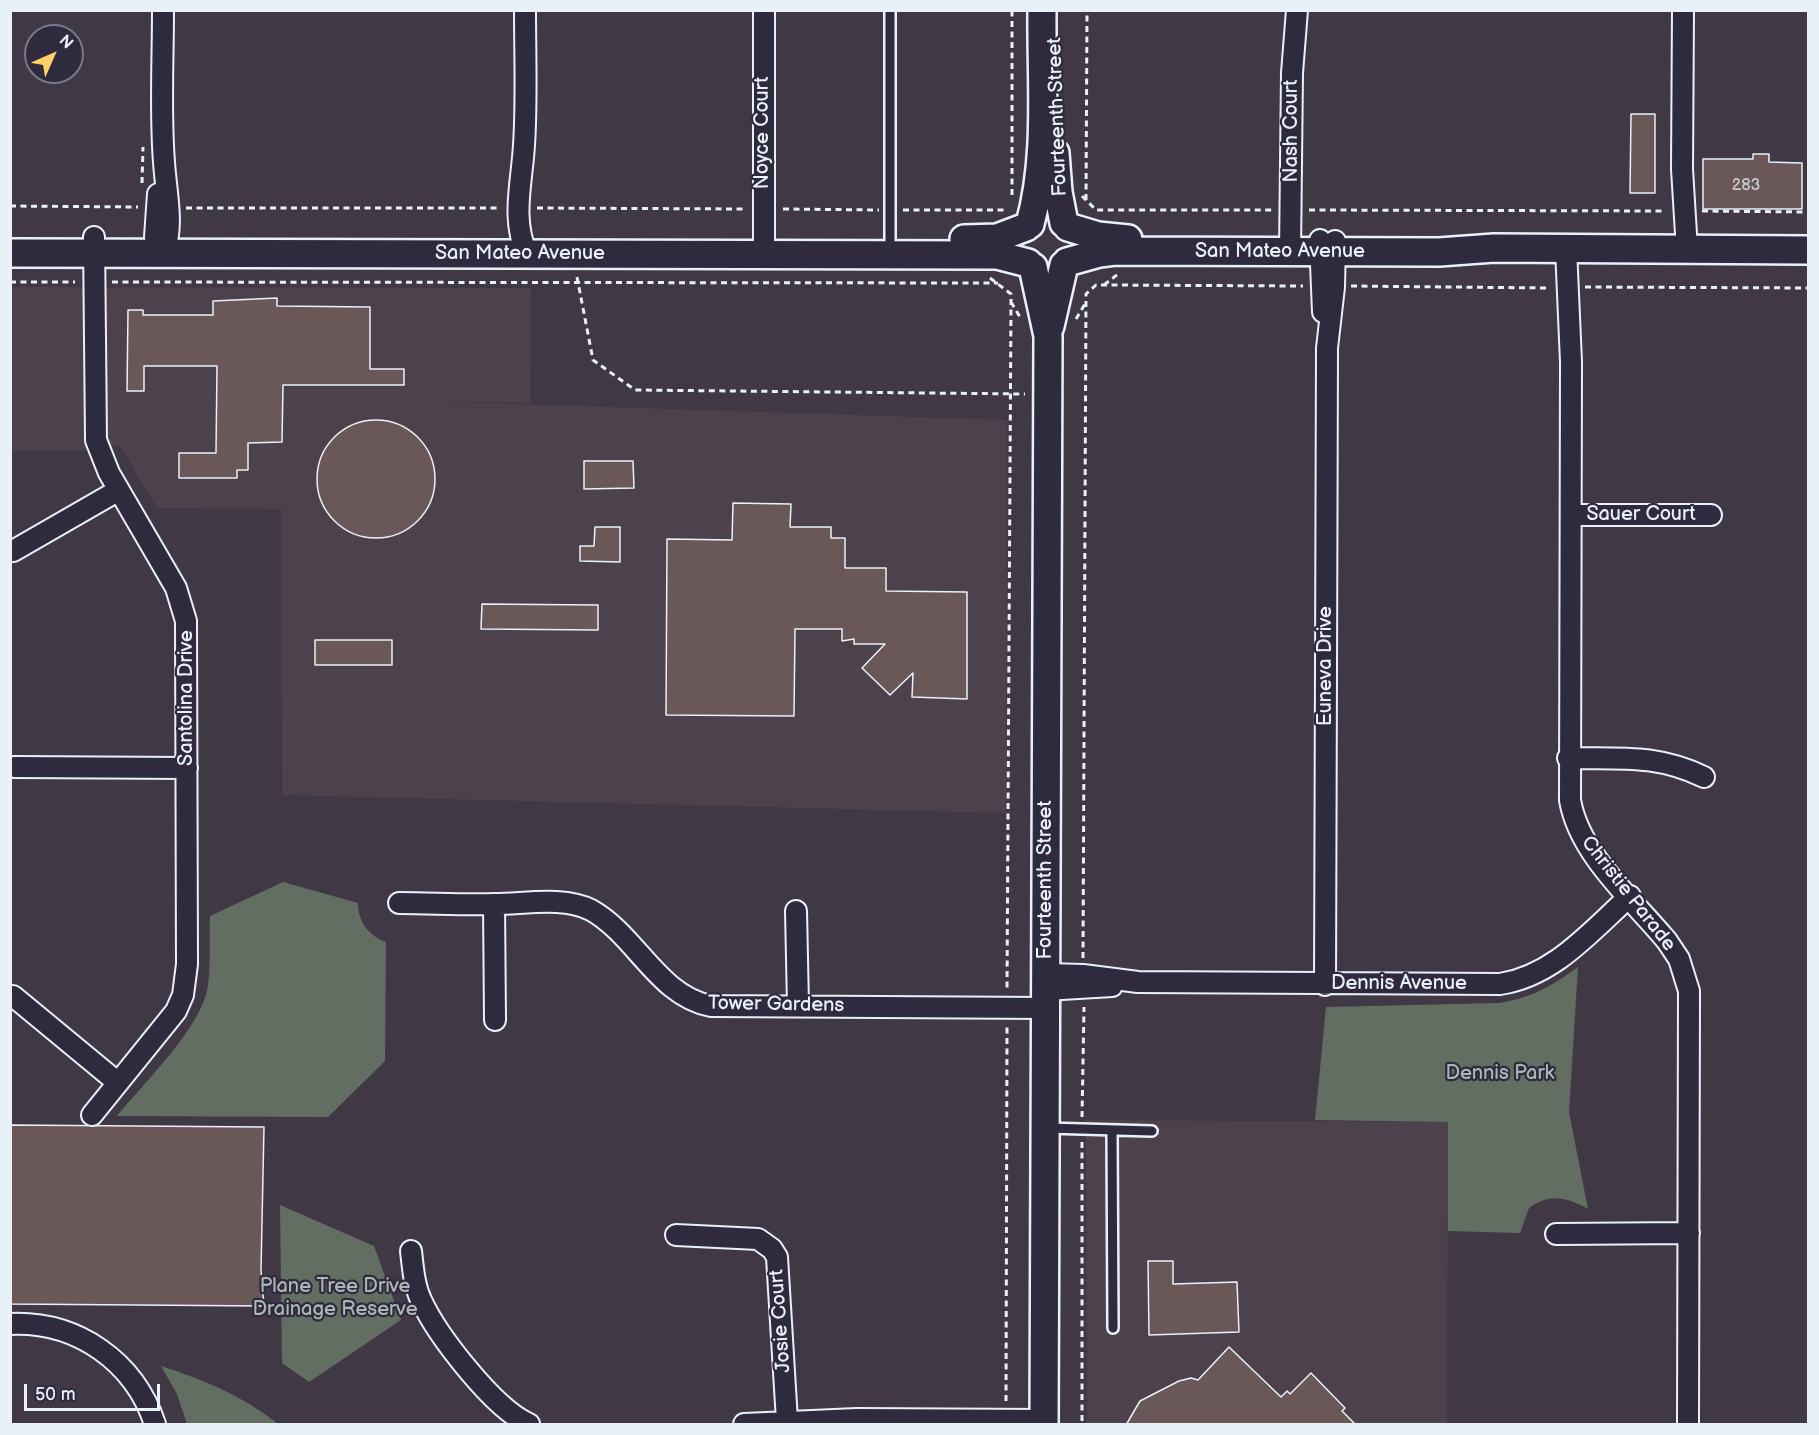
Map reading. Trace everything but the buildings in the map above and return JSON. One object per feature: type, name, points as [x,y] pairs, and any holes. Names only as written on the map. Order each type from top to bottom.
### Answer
[{"type":"street","points":[[163,10],[163,243]]},
{"type":"street","points":[[525,10],[526,243]]},
{"type":"street","name":"Noyce Court","points":[[764,10],[764,247]]},
{"type":"street","name":"Fourteenth Street","points":[[1022,220],[1038,192],[1042,160],[1042,10]]},
{"type":"street","name":"Fourteenth Street","points":[[1056,10],[1055,161],[1066,225]]},
{"type":"street","name":"Nash Court","points":[[1291,245],[1292,63],[1297,10]]},
{"type":"street","points":[[1681,250],[1683,10]]},
{"type":"street","points":[[1043,217],[1066,225],[1074,241],[1074,249],[1066,264],[1048,271],[1030,265],[1023,256],[1020,241],[1022,220],[1043,217]]},
{"type":"street","name":"San Mateo Avenue","points":[[890,247],[997,238],[1022,220]]},
{"type":"street","name":"San Mateo Avenue","points":[[1066,225],[1116,238],[1291,245]]},
{"type":"street","name":"San Mateo Avenue","points":[[10,237],[94,245]]},
{"type":"street","name":"San Mateo Avenue","points":[[1066,264],[1099,253],[1115,251],[1451,240],[1494,248],[1809,250]]},
{"type":"street","name":"San Mateo Avenue","points":[[10,253],[94,245],[163,243],[526,243],[890,247],[997,255],[1030,265]]},
{"type":"street","name":"San Mateo Avenue","points":[[526,243],[575,255],[764,247]]},
{"type":"street","name":"Santolina Drive","points":[[92,1115],[176,1011],[186,982],[188,636],[183,603],[119,490],[96,440],[94,245]]},
{"type":"street","name":"Euneva Drive","points":[[1325,985],[1327,245]]},
{"type":"street","name":"Christie Parade","points":[[1572,249],[1568,758],[1570,800],[1577,828],[1591,852],[1630,896],[1679,959],[1689,991],[1688,1425]]},
{"type":"street","name":"Fourteenth Street","points":[[1044,1422],[1048,336],[1066,264]]},
{"type":"street","name":"Fourteenth Street","points":[[1030,265],[1048,336]]},
{"type":"street","points":[[13,551],[119,490]]},
{"type":"street","name":"Sauer Court","points":[[1570,515],[1711,515]]},
{"type":"street","points":[[1568,758],[1650,759],[1675,764],[1704,777]]},
{"type":"street","points":[[14,767],[187,768]]},
{"type":"street","name":"Dennis Avenue","points":[[1046,991],[1083,982],[1325,985],[1500,984],[1519,981],[1547,968],[1630,896]]},
{"type":"street","name":"Tower Gardens","points":[[399,903],[560,903],[588,909],[615,929],[678,992],[700,1004],[1007,1008],[1046,991]]},
{"type":"street","points":[[494,904],[495,1020]]},
{"type":"street","points":[[796,911],[798,1006]]},
{"type":"street","points":[[14,996],[117,1082]]},
{"type":"street","points":[[1556,1234],[1689,1233]]},
{"type":"street","name":"Josie Court","points":[[676,1235],[758,1239],[772,1249],[777,1257],[787,1421]]},
{"type":"street","points":[[411,1251],[421,1300],[433,1319],[463,1362],[504,1407],[529,1425]]},
{"type":"street","points":[[10,1324],[33,1323],[55,1328],[94,1344],[112,1358],[137,1386],[155,1425]]},
{"type":"street","points":[[744,1425],[857,1419],[1044,1422]]},
{"type":"lane","points":[[890,10],[890,247]]},
{"type":"lane","points":[[1044,1128],[1152,1131]]},
{"type":"lane","points":[[1112,1130],[1113,1328]]},
{"type":"path","points":[[1012,10],[1012,202]]},
{"type":"path","points":[[1086,201],[1087,10]]},
{"type":"path","points":[[1080,194],[1096,210],[1809,212]]},
{"type":"path","points":[[10,206],[763,209]]},
{"type":"path","points":[[999,210],[1022,220]]},
{"type":"path","points":[[575,255],[577,284],[593,360],[635,390],[1048,394]]},
{"type":"path","points":[[10,282],[998,284],[1011,294],[1006,1406]]},
{"type":"path","points":[[1082,1425],[1086,294],[1096,285],[1809,288]]},
{"type":"shaded area","points":[[11,287],[531,288],[530,403],[424,401],[1007,420],[1006,813],[282,795],[281,509],[157,508],[120,446],[73,451],[11,451]]},
{"type":"shaded area","points":[[1086,1120],[1448,1122],[1447,1424],[1087,1424]]},
{"type":"green space","points":[[283,882],[358,903],[362,922],[374,936],[386,942],[385,1061],[328,1117],[117,1116],[171,1054],[204,1001],[209,976],[210,916]]},
{"type":"green space","name":"Dennis Park","points":[[1578,967],[1569,1112],[1588,1209],[1566,1199],[1544,1200],[1529,1208],[1520,1233],[1448,1231],[1448,1122],[1315,1120],[1326,1007],[1499,1003],[1541,990]]},
{"type":"green space","name":"Plane Tree Drive Drainage Reserve","points":[[280,1205],[374,1246],[401,1320],[309,1382],[282,1363]]},
{"type":"green space","points":[[161,1366],[222,1390],[251,1405],[278,1424],[187,1424],[177,1394]]}]
